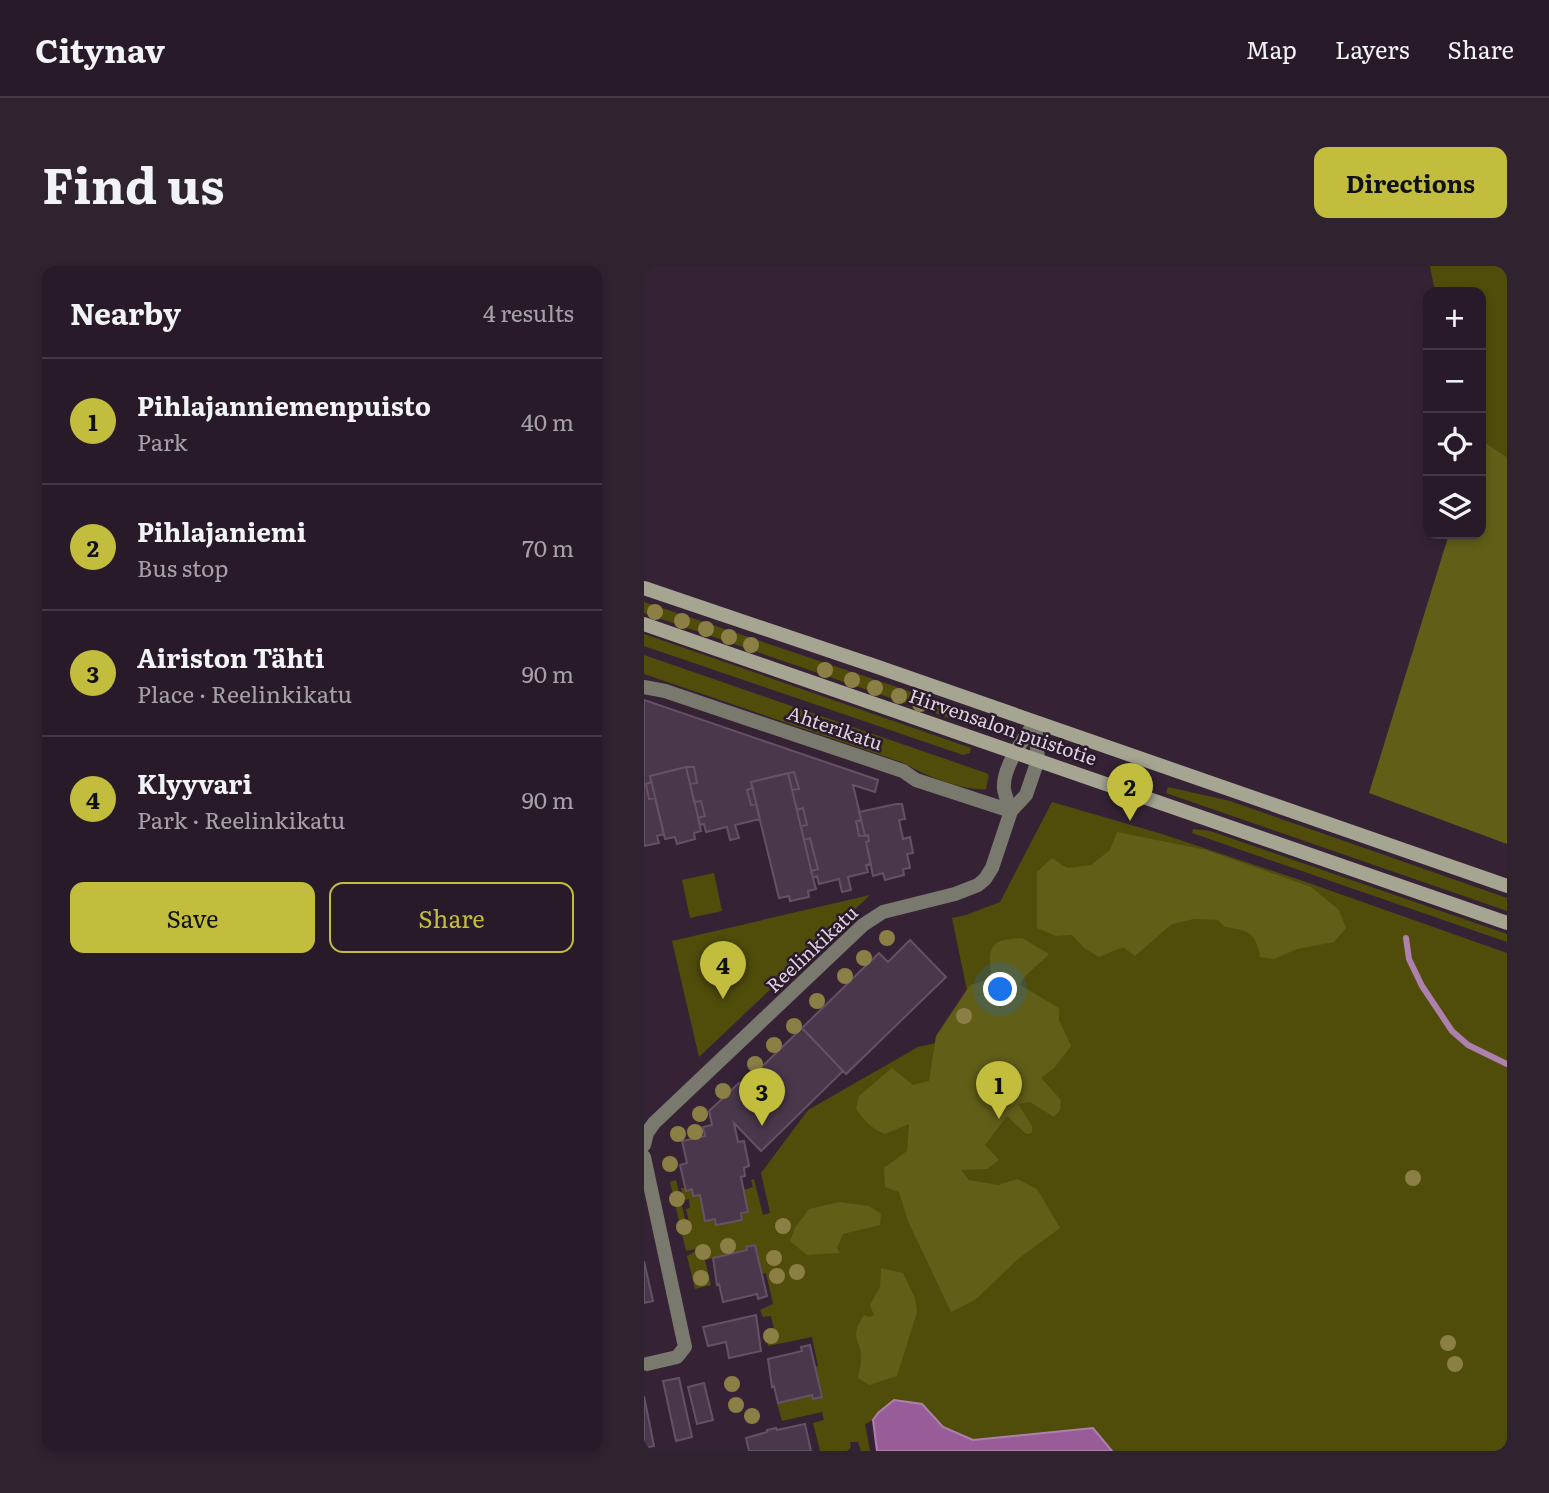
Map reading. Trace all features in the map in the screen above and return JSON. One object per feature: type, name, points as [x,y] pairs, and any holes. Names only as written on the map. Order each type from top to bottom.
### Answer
[{"type":"main road","name":"Hirvensalon puistotie","points":[[644,588],[1507,886]]},
{"type":"main road","name":"Hirvensalon puistotie","points":[[644,624],[1507,923]]},
{"type":"street","name":"Ahterikatu","points":[[644,687],[665,691],[889,766],[916,780],[1011,811]]},
{"type":"street","name":"Reelinkikatu","points":[[1011,811],[1004,789],[1015,752],[1034,723]]},
{"type":"street","name":"Reelinkikatu","points":[[644,1145],[647,1133],[654,1123],[863,925],[883,912],[955,894],[978,885],[985,879],[992,868],[1011,811],[1026,795],[1038,760],[1034,723]]},
{"type":"street","points":[[644,1157],[685,1347],[683,1353],[677,1357],[647,1364]]},
{"type":"shaded area","points":[[1430,266],[1507,266],[1507,457],[1486,443],[1486,287],[1434,287]]},
{"type":"shaded area","points":[[1486,443],[1507,457],[1507,844],[1369,793],[1447,539],[1486,539]]},
{"type":"shaded area","points":[[644,602],[983,716],[978,728],[644,613]]},
{"type":"shaded area","points":[[644,634],[971,748],[970,753],[963,755],[644,646]]},
{"type":"shaded area","points":[[644,655],[986,773],[989,775],[986,789],[944,781],[904,763],[644,674]]},
{"type":"shaded area","points":[[1168,787],[1230,801],[1507,898],[1507,911],[1166,793]]},
{"type":"shaded area","points":[[1052,802],[1162,834],[1507,953],[1507,1451],[893,1451],[878,1413],[873,1420],[865,1424],[870,1451],[861,1451],[858,1442],[850,1442],[851,1447],[847,1451],[820,1451],[813,1423],[824,1420],[822,1412],[782,1421],[777,1403],[812,1395],[814,1399],[822,1397],[812,1337],[768,1346],[766,1332],[774,1329],[771,1316],[763,1317],[760,1310],[773,1304],[766,1273],[762,1274],[754,1245],[746,1247],[747,1250],[705,1260],[711,1285],[695,1289],[687,1256],[701,1248],[686,1251],[670,1182],[676,1180],[688,1232],[691,1231],[686,1209],[690,1208],[689,1199],[684,1200],[681,1188],[686,1191],[692,1189],[694,1196],[700,1195],[705,1220],[715,1219],[717,1225],[742,1220],[741,1213],[748,1211],[744,1190],[753,1187],[751,1180],[754,1179],[763,1215],[770,1213],[761,1173],[808,1110],[918,1047],[976,1034],[952,918],[1000,902]]},
{"type":"shaded area","points":[[1193,829],[1210,831],[1507,934],[1507,942],[1192,833]]},
{"type":"shaded area","points":[[1117,832],[1206,850],[1311,887],[1339,910],[1346,928],[1334,942],[1297,949],[1274,959],[1260,957],[1256,942],[1245,931],[1225,927],[1218,920],[1194,919],[1172,924],[1135,956],[1123,947],[1099,957],[1084,948],[1072,935],[1056,936],[1037,928],[1037,872],[1052,858],[1067,868],[1091,865],[1110,850]]},
{"type":"shaded area","points":[[714,873],[722,911],[690,918],[682,880]]},
{"type":"shaded area","points":[[870,895],[699,1057],[672,941]]},
{"type":"shaded area","points":[[1022,938],[1049,954],[1020,985],[1059,1008],[1059,1020],[1071,1046],[1054,1068],[1041,1078],[1061,1100],[1060,1110],[1054,1117],[1030,1102],[1018,1104],[1032,1126],[1032,1133],[1026,1134],[1007,1116],[985,1145],[999,1160],[987,1169],[961,1170],[969,1180],[998,1185],[1017,1179],[1037,1189],[1060,1228],[1018,1259],[975,1300],[951,1312],[908,1221],[899,1192],[885,1187],[884,1168],[907,1151],[909,1124],[885,1134],[869,1124],[856,1109],[859,1096],[892,1068],[913,1085],[929,1081],[936,1036],[970,985],[991,979],[990,959],[993,947],[1002,941]]},
{"type":"shaded area","points":[[839,1202],[869,1206],[881,1214],[880,1225],[843,1234],[837,1248],[840,1253],[807,1255],[790,1241],[795,1228],[809,1209]]},
{"type":"shaded area","points":[[881,1268],[903,1273],[915,1298],[917,1312],[897,1376],[869,1385],[858,1378],[861,1354],[856,1335],[864,1315],[874,1315],[870,1305],[880,1287]]},
{"type":"shaded area","points":[[894,1400],[922,1404],[943,1427],[973,1440],[1093,1428],[1112,1451],[877,1451],[873,1420]]},
{"type":"building","points":[[644,700],[878,780],[875,792],[853,785],[865,836],[868,835],[869,841],[866,842],[871,864],[866,865],[868,872],[848,877],[851,890],[842,892],[839,879],[819,884],[817,876],[813,878],[788,773],[751,782],[760,819],[735,825],[739,838],[730,840],[727,827],[706,832],[704,824],[700,825],[686,767],[650,776],[664,834],[657,836],[659,843],[644,846]]},
{"type":"building","points":[[694,767],[697,783],[690,784],[694,802],[701,801],[705,816],[698,818],[701,831],[694,833],[695,839],[677,844],[675,837],[665,839],[655,798],[649,799],[646,784],[651,782],[650,776]]},
{"type":"building","points":[[794,772],[799,789],[792,790],[797,810],[803,808],[807,825],[801,826],[804,840],[810,838],[818,869],[811,871],[816,889],[808,891],[809,897],[790,901],[789,896],[779,898],[756,804],[751,805],[747,790],[753,788],[751,782]]},
{"type":"building","points":[[902,804],[905,819],[899,820],[903,839],[910,837],[913,853],[907,854],[910,868],[903,869],[904,875],[885,880],[883,873],[873,876],[866,842],[869,841],[868,835],[859,836],[856,821],[861,820],[859,812]]},
{"type":"building","points":[[910,940],[946,977],[846,1074],[802,1028],[879,953],[888,962]]},
{"type":"building","points":[[802,1028],[843,1071],[761,1151],[734,1123],[738,1142],[744,1141],[749,1166],[744,1168],[745,1176],[741,1177],[748,1212],[741,1213],[742,1220],[716,1225],[715,1219],[705,1221],[700,1195],[693,1196],[692,1189],[686,1191],[680,1165],[687,1163],[682,1141],[705,1136],[703,1127],[712,1125],[709,1111],[739,1083],[742,1086]]},
{"type":"building","points":[[755,1245],[767,1296],[758,1299],[757,1294],[723,1302],[713,1258],[747,1250],[746,1247]]},
{"type":"building","points":[[644,1261],[653,1301],[644,1303]]},
{"type":"building","points":[[756,1315],[761,1351],[729,1358],[726,1342],[708,1346],[703,1327]]},
{"type":"building","points":[[810,1345],[822,1397],[813,1399],[812,1395],[778,1403],[774,1386],[772,1387],[768,1359],[802,1351],[801,1347]]},
{"type":"building","points":[[679,1378],[692,1437],[676,1441],[663,1381]]},
{"type":"building","points":[[704,1383],[713,1420],[697,1424],[688,1387]]},
{"type":"building","points":[[644,1396],[654,1446],[644,1448]]},
{"type":"building","points":[[805,1424],[811,1451],[749,1451],[746,1438],[767,1430]]},
{"type":"waterway","points":[[1406,938],[1409,959],[1422,986],[1452,1031],[1468,1045],[1507,1064]]},
{"type":"place","name":"Pihlajaniemi","points":[[1130,821]]},
{"type":"place","name":"Klyyvari","points":[[723,999]]},
{"type":"place","name":"Pihlajanniemenpuisto","points":[[999,1119]]},
{"type":"place","name":"Airiston Tähti","points":[[762,1126]]}]
